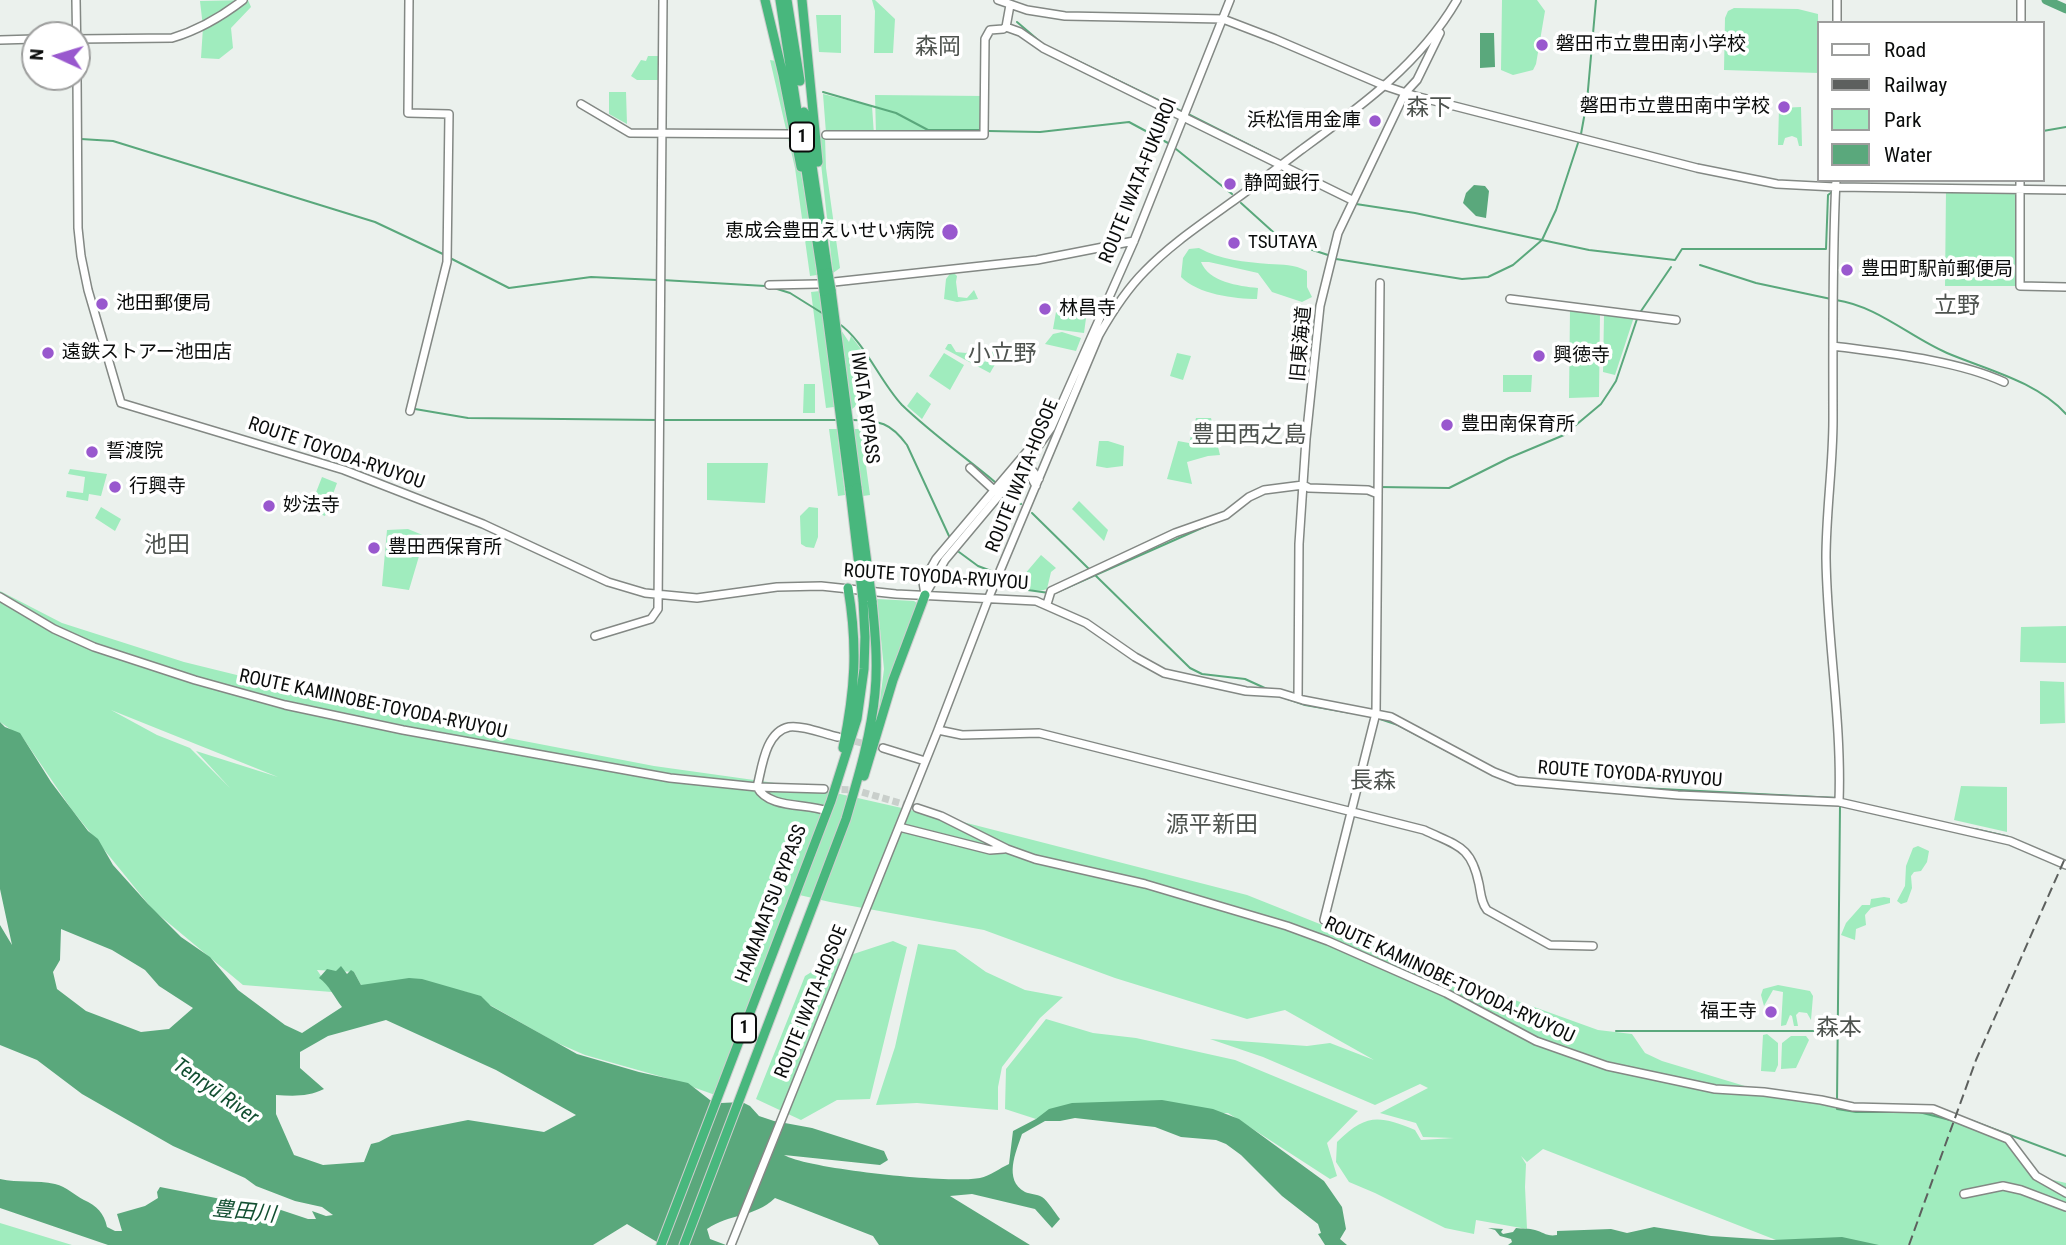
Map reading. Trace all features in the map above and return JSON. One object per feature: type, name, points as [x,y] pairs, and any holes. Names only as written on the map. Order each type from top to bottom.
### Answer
[{"type":"highway","points":[[765,0],[800,163],[813,209]]},
{"type":"highway","name":"IWATA BYPASS","points":[[780,0],[825,273],[876,654],[873,710],[863,761],[846,820]]},
{"type":"highway","name":"IWATA BYPASS","points":[[787,0],[823,232],[825,273]]},
{"type":"highway","points":[[802,0],[821,183],[823,232]]},
{"type":"highway","name":"1","points":[[827,811],[846,733],[855,669],[856,650],[848,588]]},
{"type":"highway","name":"1","points":[[846,820],[858,796],[893,680],[925,595]]},
{"type":"highway","name":"IWATA BYPASS","points":[[827,811],[857,719],[868,600]]},
{"type":"highway","name":"HAMAMATSU BYPASS","points":[[661,1245],[827,811]]},
{"type":"highway","name":"HAMAMATSU BYPASS","points":[[684,1245],[846,820]]},
{"type":"street","points":[[76,0],[77,21]]},
{"type":"street","points":[[91,39],[172,37],[217,19],[243,0]]},
{"type":"street","points":[[409,0],[408,113],[450,114],[447,260],[410,411]]},
{"type":"street","points":[[595,636],[651,619],[656,614],[659,595],[663,0]]},
{"type":"street","points":[[998,0],[1065,16],[1223,19],[1405,93],[1697,168],[1777,184],[2020,185],[2066,190]]},
{"type":"street","name":"ROUTE IWATA-FUKUROI","points":[[925,595],[945,560],[1024,462],[1074,373],[1134,241],[1230,0]]},
{"type":"street","name":"ROUTE IWATA-HOSOE","points":[[731,1245],[989,597],[1093,347],[1125,293],[1145,271],[1175,243],[1385,86],[1420,52],[1457,0]]},
{"type":"street","points":[[1837,0],[1837,21]]},
{"type":"street","points":[[2021,0],[2021,21]]},
{"type":"street","points":[[1006,27],[1010,5]]},
{"type":"street","name":"旧東海道","points":[[1298,698],[1299,544],[1320,306],[1338,233],[1352,201],[1378,154],[1405,93],[1417,80],[1446,19]]},
{"type":"street","points":[[826,135],[984,135],[985,39],[990,30],[1006,27],[1020,32],[1043,48],[1352,201]]},
{"type":"street","points":[[0,40],[21,39]]},
{"type":"street","name":"ROUTE TOYODA-RYUYOU","points":[[77,91],[78,228],[81,256],[88,290],[121,403],[344,470],[483,524],[627,589],[697,598],[777,587],[848,588],[925,595],[1024,599],[1047,604],[1086,623],[1135,657],[1164,673],[1246,691],[1280,693],[1391,717],[1494,772],[1528,784],[1689,796],[1839,802],[2010,841],[2066,865]]},
{"type":"street","points":[[581,104],[630,133],[790,134]]},
{"type":"street","points":[[1836,184],[1832,445],[1827,494],[1826,558],[1828,615],[1839,728],[1839,802]]},
{"type":"street","points":[[2020,185],[2020,286],[2066,287]]},
{"type":"street","points":[[769,285],[827,287],[1037,260],[1134,241]]},
{"type":"street","points":[[1324,920],[1376,713],[1380,283]]},
{"type":"street","points":[[1510,299],[1676,320]]},
{"type":"street","points":[[1833,346],[1910,358],[1984,374],[2004,382]]},
{"type":"street","points":[[1024,462],[1038,482]]},
{"type":"street","name":"ROUTE IWATA-FUKUROI","points":[[925,595],[923,582],[936,559],[1024,462]]},
{"type":"street","points":[[970,468],[995,491]]},
{"type":"street","points":[[1047,604],[1051,592],[1175,533],[1230,513],[1253,494],[1275,487],[1303,485],[1310,488],[1368,490],[1378,494]]},
{"type":"street","name":"ROUTE KAMINOBE-TOYODA-RYUYOU","points":[[0,597],[54,629],[94,647],[174,674],[285,705],[369,724],[695,782],[824,789]]},
{"type":"street","points":[[827,811],[773,802],[762,796],[757,787],[770,741],[780,731],[790,727],[838,737]]},
{"type":"street","points":[[938,730],[962,736],[1039,733],[1424,830],[1460,846],[1471,858],[1483,904],[1488,910],[1550,945],[1593,946]]},
{"type":"street","points":[[883,748],[925,761]]},
{"type":"street","name":"ROUTE KAMINOBE-TOYODA-RYUYOU","points":[[917,808],[941,816],[1007,849],[1035,859],[1145,884],[1287,926],[1386,965],[1446,993],[1536,1041],[1607,1066],[1715,1089],[1763,1092],[1853,1107],[1933,1110],[2008,1139],[2036,1176],[2066,1194]]},
{"type":"street","name":"ROUTE KAMINOBE-TOYODA-RYUYOU","points":[[898,830],[990,850],[1007,849]]},
{"type":"street","points":[[1964,1194],[2003,1186],[2066,1207]]},
{"type":"green space","points":[[248,0],[251,7],[231,28],[233,48],[219,59],[201,58],[203,27],[200,1]]},
{"type":"green space","points":[[872,0],[895,19],[893,53],[874,53],[875,11]]},
{"type":"green space","points":[[1502,0],[1537,0],[1545,11],[1533,70],[1513,75],[1501,70]]},
{"type":"green space","points":[[1734,8],[1798,9],[1818,14],[1818,73],[1724,70],[1725,18],[1728,11]]},
{"type":"green space","points":[[816,15],[841,15],[841,53],[819,52]]},
{"type":"green space","points":[[648,56],[659,56],[660,80],[637,80],[631,76],[641,60],[646,61]]},
{"type":"green space","points":[[770,60],[776,61],[789,114],[817,275],[810,276],[795,168]]},
{"type":"green space","points":[[609,92],[626,92],[627,124],[609,114]]},
{"type":"green space","points":[[823,94],[872,106],[874,135],[826,133]]},
{"type":"green space","points":[[875,95],[984,96],[984,135],[876,135]]},
{"type":"green space","points":[[1801,107],[1802,146],[1799,146],[1797,138],[1792,136],[1785,138],[1783,145],[1778,145],[1779,108]]},
{"type":"green space","points":[[818,136],[825,137],[826,168],[840,268],[833,273]]},
{"type":"green space","points":[[1946,189],[2020,189],[2020,286],[1945,286]]},
{"type":"green space","points":[[1199,248],[1233,260],[1288,265],[1307,271],[1307,287],[1312,297],[1302,302],[1272,292],[1258,273],[1209,262],[1201,262],[1210,274],[1217,278],[1258,288],[1257,299],[1228,297],[1197,288],[1181,277],[1183,258],[1189,249]]},
{"type":"green space","points":[[952,271],[957,276],[958,297],[967,298],[974,290],[978,299],[957,302],[944,299],[946,279]]},
{"type":"green space","points":[[820,291],[834,407],[826,408],[811,292]]},
{"type":"green space","points":[[1570,309],[1600,312],[1599,397],[1569,398]]},
{"type":"green space","points":[[1087,311],[1084,333],[1053,329],[1056,312]]},
{"type":"green space","points":[[1604,314],[1634,317],[1615,375],[1603,372]]},
{"type":"green space","points":[[841,330],[849,342],[851,336],[870,361],[869,373],[853,373],[858,404],[851,410]]},
{"type":"green space","points":[[1062,332],[1081,338],[1076,351],[1045,344],[1053,334]]},
{"type":"green space","points":[[951,344],[956,352],[966,353],[975,349],[979,351],[979,360],[983,362],[988,361],[993,351],[996,352],[997,361],[990,373],[945,349]]},
{"type":"green space","points":[[944,353],[964,365],[950,390],[929,376]]},
{"type":"green space","points":[[1177,353],[1191,356],[1183,380],[1170,376]]},
{"type":"green space","points":[[1503,375],[1532,375],[1531,392],[1503,392]]},
{"type":"green space","points":[[804,384],[815,384],[815,413],[803,413]]},
{"type":"green space","points":[[917,392],[931,404],[922,419],[907,406]]},
{"type":"green space","points":[[1196,418],[1211,418],[1220,455],[1187,462],[1192,484],[1167,479],[1178,441],[1189,443]]},
{"type":"green space","points":[[829,429],[837,429],[845,495],[838,496]]},
{"type":"green space","points":[[854,429],[861,429],[870,495],[863,496]]},
{"type":"green space","points":[[1099,441],[1124,446],[1123,466],[1096,466]]},
{"type":"green space","points":[[707,463],[768,463],[765,503],[707,500]]},
{"type":"green space","points":[[70,469],[107,474],[101,496],[89,494],[88,501],[66,497],[67,491],[83,493],[85,477],[68,474]]},
{"type":"green space","points":[[322,477],[337,483],[325,516],[312,511]]},
{"type":"green space","points":[[1079,501],[1108,530],[1104,541],[1072,509]]},
{"type":"green space","points":[[101,507],[121,519],[115,531],[95,518]]},
{"type":"green space","points":[[809,507],[818,508],[818,537],[814,548],[801,544],[800,516]]},
{"type":"green space","points":[[408,529],[425,536],[409,590],[382,586],[387,530]]},
{"type":"green space","points":[[1041,555],[1056,568],[1051,572],[1047,589],[1031,590],[1018,582]]},
{"type":"green space","points":[[0,591],[62,623],[184,662],[387,712],[654,766],[818,789],[959,821],[1247,895],[1473,985],[1598,1030],[1632,1034],[1645,1053],[1662,1061],[1768,1093],[1859,1107],[1938,1111],[2010,1141],[2036,1176],[2066,1183],[2066,1245],[1841,1245],[1776,1240],[1543,1149],[1527,1162],[1521,1156],[1526,1164],[1527,1229],[1476,1220],[1474,1234],[1445,1228],[1349,1182],[1336,1162],[1337,1142],[1356,1126],[1373,1120],[1391,1122],[1415,1130],[1421,1140],[1454,1138],[1423,1137],[1416,1123],[1380,1113],[1428,1088],[1420,1084],[1375,1105],[1263,1057],[1210,1039],[1307,1046],[1330,1043],[1374,1060],[1285,1010],[1247,1019],[1115,978],[984,930],[795,894],[718,1096],[585,1055],[555,1042],[467,992],[361,985],[354,972],[317,970],[332,992],[243,985],[153,910],[72,810],[23,738],[0,722]],"holes":[[[111,710],[278,777],[196,751],[230,788],[190,748],[157,735]]]},
{"type":"green space","points":[[877,599],[917,603],[877,723],[884,669]]},
{"type":"green space","points":[[2066,626],[2066,663],[2020,662],[2021,627]]},
{"type":"green space","points":[[2040,681],[2064,682],[2065,723],[2040,724]]},
{"type":"green space","points":[[1961,786],[2007,787],[2007,832],[1954,820]]},
{"type":"green space","points":[[1918,846],[1929,851],[1927,862],[1921,871],[1914,872],[1911,876],[1912,888],[1907,902],[1901,904],[1897,901],[1905,886],[1906,866],[1913,848]]},
{"type":"green space","points":[[1890,898],[1890,903],[1871,908],[1865,915],[1866,925],[1856,929],[1855,940],[1841,935],[1846,923],[1862,905],[1870,905],[1871,899]]},
{"type":"green space","points":[[893,941],[907,947],[870,1099],[837,1100],[801,1120],[756,1099],[805,976],[826,963]]},
{"type":"green space","points":[[918,944],[955,950],[986,972],[1025,990],[1063,997],[1040,1018],[1002,1067],[998,1087],[998,1110],[917,1103],[876,1105],[895,1047]]},
{"type":"green space","points":[[1778,985],[1810,991],[1813,996],[1811,1020],[1807,1013],[1799,1012],[1796,1015],[1798,1026],[1794,1026],[1790,1015],[1786,1025],[1781,1026],[1783,992],[1773,990],[1764,1006],[1761,995],[1763,989]]},
{"type":"green space","points":[[1046,1019],[1093,1033],[1136,1038],[1235,1060],[1358,1111],[1327,1143],[1337,1176],[1330,1179],[1228,1113],[1041,1116],[1036,1119],[1005,1109],[1006,1069]]},
{"type":"green space","points":[[1767,1034],[1778,1043],[1778,1065],[1775,1072],[1761,1071],[1763,1035]]},
{"type":"green space","points":[[1791,1036],[1806,1036],[1809,1040],[1796,1068],[1781,1069],[1782,1043]]},
{"type":"green space","points":[[0,1223],[72,1245],[0,1245]]},
{"type":"water","points":[[1480,33],[1494,33],[1495,67],[1480,68]]},
{"type":"water","points":[[1474,185],[1485,186],[1489,191],[1486,218],[1476,216],[1463,203],[1466,193]]},
{"type":"water","points":[[0,722],[20,733],[51,782],[88,831],[98,839],[113,865],[148,904],[181,937],[210,957],[238,990],[285,1025],[302,1033],[342,1007],[319,978],[327,969],[336,971],[341,966],[347,974],[351,970],[361,985],[409,978],[422,979],[481,996],[491,1006],[577,1054],[688,1083],[710,1100],[721,1103],[742,1102],[759,1116],[812,1128],[884,1151],[888,1160],[880,1165],[784,1155],[849,1170],[911,1177],[964,1179],[987,1176],[1009,1164],[1013,1131],[1049,1109],[1072,1103],[1162,1100],[1213,1109],[1239,1119],[1324,1181],[1342,1207],[1346,1229],[1340,1239],[1347,1245],[1325,1245],[1318,1234],[1321,1233],[1318,1224],[1282,1196],[1241,1155],[1226,1144],[1216,1140],[1181,1137],[1155,1127],[1075,1118],[1045,1121],[1022,1134],[1013,1165],[1014,1180],[1018,1187],[1042,1197],[1060,1219],[1052,1228],[1035,1209],[972,1194],[950,1196],[1030,1245],[879,1245],[873,1236],[775,1198],[759,1209],[724,1220],[707,1229],[710,1239],[726,1245],[662,1245],[627,1224],[593,1245],[108,1245],[0,1208],[0,1179],[63,1187],[96,1207],[107,1227],[115,1231],[122,1231],[117,1214],[145,1206],[158,1198],[160,1187],[221,1199],[251,1200],[308,1219],[316,1219],[312,1211],[326,1216],[333,1215],[322,1207],[295,1201],[256,1186],[245,1178],[173,1146],[82,1094],[37,1060],[0,1045],[0,925],[12,945],[0,889]],"holes":[[[61,929],[112,950],[145,970],[159,986],[193,1008],[169,1029],[141,1032],[86,1011],[57,989],[53,972],[60,960]],[[386,1020],[496,1070],[576,1115],[544,1132],[468,1120],[392,1135],[371,1144],[364,1162],[323,1165],[294,1155],[276,1114],[276,1095],[306,1095],[324,1089],[300,1068],[300,1052],[328,1036]]]},
{"type":"water","points":[[1654,1227],[1711,1236],[1772,1240],[1842,1237],[1879,1245],[1508,1245],[1512,1242],[1511,1239],[1488,1228],[1503,1229],[1503,1234],[1513,1232],[1516,1228],[1557,1235],[1557,1231],[1611,1229],[1627,1233]]},
{"type":"waterway","points":[[1581,134],[1587,101],[1596,0]]},
{"type":"waterway","points":[[2046,0],[2066,9]]},
{"type":"waterway","points":[[1017,22],[1044,45]]},
{"type":"waterway","points":[[1059,52],[1183,112]]},
{"type":"waterway","points":[[823,92],[896,113],[928,130],[983,130]]},
{"type":"waterway","points":[[1188,114],[1271,156]]},
{"type":"waterway","points":[[988,131],[1040,132],[1129,122],[1168,143]]},
{"type":"waterway","points":[[2045,131],[2066,127]]},
{"type":"waterway","points":[[81,139],[113,141],[375,222],[445,255]]},
{"type":"waterway","points":[[1336,259],[1462,279],[1488,277],[1513,265],[1542,240],[1556,210],[1579,140]]},
{"type":"waterway","points":[[1176,149],[1232,194]]},
{"type":"waterway","points":[[1356,204],[1415,213],[1589,250],[1675,260],[1682,249],[1826,249],[1828,195],[1832,192]]},
{"type":"waterway","points":[[1241,203],[1282,240],[1328,255]]},
{"type":"waterway","points":[[450,258],[509,288],[591,277],[657,280]]},
{"type":"waterway","points":[[1700,265],[1756,283],[1831,299]]},
{"type":"waterway","points":[[1639,314],[1671,267]]},
{"type":"waterway","points":[[662,280],[765,286]]},
{"type":"waterway","points":[[774,288],[790,293],[822,313]]},
{"type":"waterway","points":[[1836,300],[1851,303],[1879,315],[1947,353],[2026,385],[2066,414]]},
{"type":"waterway","points":[[1379,487],[1449,488],[1509,458],[1564,435],[1601,404],[1616,381],[1637,319]]},
{"type":"waterway","points":[[838,323],[864,350],[902,405],[995,482]]},
{"type":"waterway","points":[[415,409],[468,418],[658,420]]},
{"type":"waterway","points":[[664,420],[837,420]]},
{"type":"waterway","points":[[853,420],[884,424],[901,437],[949,536]]},
{"type":"waterway","points":[[1008,493],[1021,504]]},
{"type":"waterway","points":[[1032,513],[1090,570]]},
{"type":"waterway","points":[[1055,593],[1213,523]]},
{"type":"waterway","points":[[959,552],[978,566],[994,572]]},
{"type":"waterway","points":[[1094,574],[1190,668],[1202,674],[1245,679],[1267,689]]},
{"type":"waterway","points":[[1005,579],[1021,589],[1049,593]]},
{"type":"waterway","points":[[1285,698],[1305,705],[1351,713]]},
{"type":"waterway","points":[[1377,718],[1398,725],[1485,771]]},
{"type":"waterway","points":[[1622,787],[1837,798]]},
{"type":"waterway","points":[[1837,1101],[1840,806]]},
{"type":"waterway","points":[[1975,829],[2023,843]]},
{"type":"waterway","points":[[1616,1031],[1837,1031]]},
{"type":"waterway","points":[[1837,1107],[1856,1112],[1903,1112]]},
{"type":"waterway","points":[[1919,1112],[1950,1120]]},
{"type":"waterway","points":[[1970,1120],[2066,1156]]},
{"type":"tunnel","points":[[845,739],[883,748]]},
{"type":"tunnel","points":[[831,789],[855,790],[917,808]]},
{"type":"railway","points":[[1909,1245],[1976,1060],[2066,856]]},
{"type":"place","name":"磐田市立豊田南小学校","points":[[1542,45]]},
{"type":"place","name":"磐田市立豊田南中学校","points":[[1784,107]]},
{"type":"place","name":"浜松信用金庫","points":[[1375,121]]},
{"type":"place","name":"静岡銀行","points":[[1230,184]]},
{"type":"place","name":"恵成会豊田えいせい病院","points":[[950,232]]},
{"type":"place","name":"TSUTAYA","points":[[1234,243]]},
{"type":"place","name":"豊田町駅前郵便局","points":[[1847,270]]},
{"type":"place","name":"池田郵便局","points":[[102,304]]},
{"type":"place","name":"林昌寺","points":[[1045,309]]},
{"type":"place","name":"遠鉄ストアー池田店","points":[[48,353]]},
{"type":"place","name":"興徳寺","points":[[1539,356]]},
{"type":"place","name":"豊田南保育所","points":[[1447,425]]},
{"type":"place","name":"誓渡院","points":[[92,452]]},
{"type":"place","name":"行興寺","points":[[115,487]]},
{"type":"place","name":"妙法寺","points":[[269,506]]},
{"type":"place","name":"豊田西保育所","points":[[374,548]]},
{"type":"place","name":"福王寺","points":[[1771,1012]]},
{"type":"district","name":"森岡","points":[[938,48]]},
{"type":"district","name":"森下","points":[[1429,109]]},
{"type":"district","name":"立野","points":[[1957,307]]},
{"type":"district","name":"小立野","points":[[1002,355]]},
{"type":"district","name":"豊田西之島","points":[[1249,436]]},
{"type":"district","name":"池田","points":[[167,546]]},
{"type":"district","name":"長森","points":[[1373,782]]},
{"type":"district","name":"源平新田","points":[[1212,826]]},
{"type":"district","name":"森本","points":[[1839,1029]]},
{"type":"water label","name":"Tenryū River","points":[[215,1092]]},
{"type":"water label","name":"豊田川","points":[[244,1213]]}]
